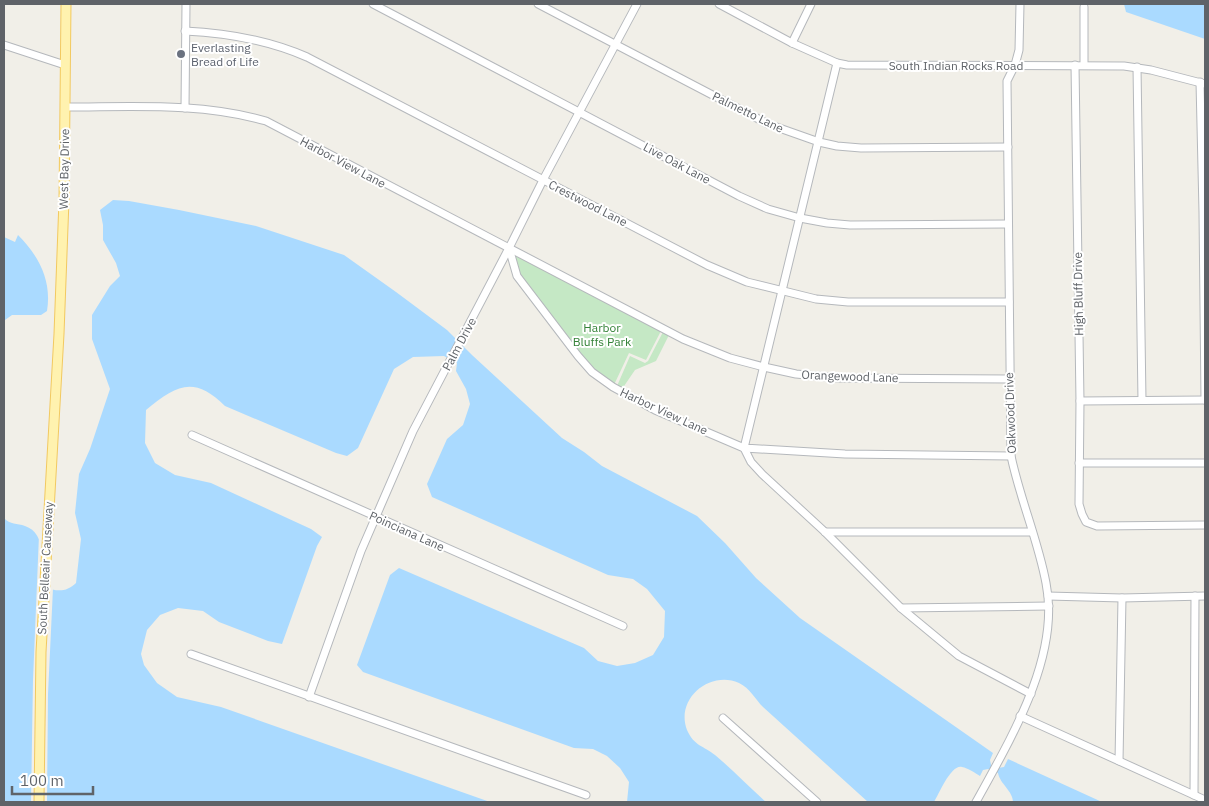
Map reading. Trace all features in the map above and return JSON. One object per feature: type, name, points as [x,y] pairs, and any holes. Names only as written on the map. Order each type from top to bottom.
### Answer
[{"type":"main road","name":"West Bay Drive","points":[[59,334],[66,4]]},
{"type":"main road","name":"South Belleair Causeway","points":[[39,802],[41,652],[59,334]]},
{"type":"street","points":[[185,108],[186,4]]},
{"type":"street","name":"Live Oak Lane","points":[[373,4],[739,196],[768,209],[800,218],[850,225],[1008,224]]},
{"type":"street","name":"Palmetto Lane","points":[[538,4],[768,124],[819,142],[861,148],[1008,147]]},
{"type":"street","name":"Palm Drive","points":[[309,697],[343,597],[375,516],[413,431],[637,4]]},
{"type":"street","name":"South Indian Rocks Road","points":[[720,4],[792,43],[837,63],[847,65],[1084,65],[1137,68],[1203,83]]},
{"type":"street","points":[[792,43],[812,4]]},
{"type":"street","name":"Oakwood Drive","points":[[976,802],[999,761],[1030,694],[1042,663],[1049,620],[1047,584],[1017,483],[1011,456],[1007,81],[1015,65],[1019,50],[1020,4]]},
{"type":"street","points":[[1084,7],[1084,65]]},
{"type":"street","name":"Crestwood Lane","points":[[186,31],[221,33],[250,38],[293,51],[708,266],[746,282],[816,299],[848,302],[1009,302]]},
{"type":"street","points":[[4,45],[65,65]]},
{"type":"street","points":[[837,63],[744,448],[751,462],[762,474],[825,532],[901,608],[959,656],[1030,694]]},
{"type":"street","name":"High Bluff Drive","points":[[1075,65],[1080,400],[1079,504],[1086,522],[1097,526],[1205,525]]},
{"type":"street","points":[[1137,68],[1142,400]]},
{"type":"street","points":[[1080,400],[1205,400],[1203,83]]},
{"type":"street","name":"Harbor View Lane","points":[[65,107],[185,108],[225,111],[266,121],[509,248],[516,276],[592,372],[613,388],[655,410],[744,448]]},
{"type":"street","name":"Orangewood Lane","points":[[509,248],[683,339],[730,358],[764,367],[796,374],[838,378],[1009,379]]},
{"type":"street","name":"Poinciana Lane","points":[[192,435],[623,626]]},
{"type":"street","points":[[744,448],[845,454],[1011,456]]},
{"type":"street","points":[[1079,463],[1205,463]]},
{"type":"street","points":[[825,532],[1032,532]]},
{"type":"street","points":[[1048,596],[1122,598],[1205,596]]},
{"type":"street","points":[[1194,795],[1195,596]]},
{"type":"street","points":[[1119,761],[1122,598]]},
{"type":"street","points":[[901,608],[1049,606]]},
{"type":"street","points":[[192,654],[586,795]]},
{"type":"street","points":[[1020,716],[1205,800]]},
{"type":"street","points":[[723,718],[817,802]]},
{"type":"green space","name":"Harbor Bluffs Park","points":[[509,248],[662,329],[646,360],[629,353],[613,387],[592,372],[517,276]]},
{"type":"green space","points":[[663,332],[669,335],[656,361],[635,370],[622,389],[617,386],[630,356],[645,363],[648,361]]},
{"type":"water","points":[[1124,4],[1205,4],[1205,39],[1126,12]]},
{"type":"water","points":[[113,200],[179,210],[256,226],[344,255],[447,330],[562,438],[602,466],[697,516],[725,543],[756,578],[800,618],[993,753],[990,760],[991,765],[998,768],[1004,767],[1008,759],[1102,802],[1013,802],[1011,794],[1001,781],[998,773],[988,769],[983,770],[980,776],[969,769],[958,767],[950,775],[934,802],[868,802],[763,707],[746,688],[739,683],[717,680],[698,690],[691,698],[686,708],[687,730],[696,743],[715,755],[766,802],[627,802],[629,782],[620,768],[607,756],[593,749],[574,748],[363,672],[357,665],[390,575],[399,568],[584,648],[598,661],[617,666],[635,663],[653,655],[664,637],[665,611],[647,589],[633,579],[608,575],[432,497],[427,484],[447,439],[463,425],[470,404],[466,389],[456,371],[457,363],[444,356],[413,357],[394,369],[358,448],[347,456],[225,406],[214,396],[194,387],[185,387],[167,394],[146,410],[145,443],[155,463],[175,475],[211,483],[311,529],[322,537],[317,546],[282,644],[268,641],[219,622],[203,611],[178,608],[160,615],[147,630],[141,654],[144,665],[157,683],[177,697],[221,707],[490,802],[4,802],[4,518],[11,523],[25,526],[37,536],[44,561],[45,587],[62,590],[76,583],[81,539],[75,513],[79,474],[90,449],[110,389],[92,339],[92,315],[110,286],[120,276],[116,263],[103,240],[100,210]]},
{"type":"water","points":[[18,235],[38,260],[46,279],[48,300],[47,311],[41,315],[12,315],[5,320],[4,403],[4,237],[15,242]]},
{"type":"pier","points":[[39,535],[43,542],[47,585],[53,588],[48,694],[47,802],[31,802],[33,680]]},
{"type":"place","name":"Everlasting Bread of Life","points":[[181,54]]}]
